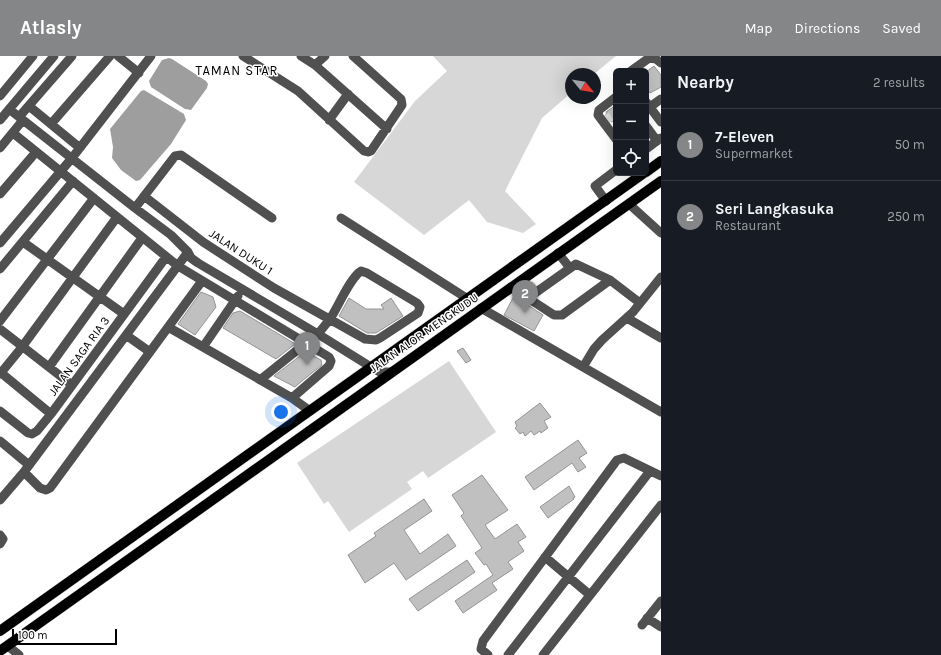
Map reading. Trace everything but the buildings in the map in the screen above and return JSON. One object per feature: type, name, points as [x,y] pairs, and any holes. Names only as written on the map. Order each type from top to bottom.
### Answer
[{"type":"main road","name":"JALAN ALOR MENGKUDU","points":[[649,169],[661,161]]},
{"type":"main road","name":"JALAN ALOR MENGKUDU","points":[[0,631],[198,492],[273,436],[640,176]]},
{"type":"main road","name":"JALAN ALOR MENGKUDU","points":[[4,649],[661,181]]},
{"type":"main road","points":[[603,203],[613,204],[615,209],[613,214]]},
{"type":"street","points":[[0,96],[33,56]]},
{"type":"street","points":[[0,120],[54,56]]},
{"type":"street","points":[[0,148],[13,133],[28,106],[72,56]]},
{"type":"street","points":[[51,124],[110,56]]},
{"type":"street","points":[[118,56],[139,73]]},
{"type":"street","points":[[1,240],[61,172],[151,56]]},
{"type":"street","points":[[243,56],[295,88],[364,151],[368,152],[371,151],[387,129],[403,102],[353,56]]},
{"type":"street","points":[[301,56],[348,94],[387,129]]},
{"type":"street","points":[[315,66],[325,56]]},
{"type":"street","points":[[635,68],[649,58],[656,59],[661,63]]},
{"type":"street","points":[[644,68],[651,63],[654,63],[657,64],[661,70]]},
{"type":"street","points":[[330,120],[348,94]]},
{"type":"street","points":[[649,102],[661,99]]},
{"type":"street","points":[[613,102],[599,110],[598,115],[613,135]]},
{"type":"street","points":[[613,103],[604,112],[613,127]]},
{"type":"street","points":[[648,104],[660,120]]},
{"type":"street","points":[[28,106],[80,148]]},
{"type":"street","points":[[9,109],[171,235],[188,252],[191,258],[198,263],[371,367],[380,372],[391,372]]},
{"type":"street","points":[[649,129],[659,139],[649,147]]},
{"type":"street","points":[[13,133],[178,266],[329,357],[331,361],[329,366],[292,398]]},
{"type":"street","points":[[0,194],[36,152]]},
{"type":"street","points":[[135,208],[175,156],[181,155],[272,218]]},
{"type":"street","points":[[603,203],[595,186],[613,172]]},
{"type":"street","points":[[0,269],[73,181]]},
{"type":"street","name":"JALAN DUKU 1","points":[[144,196],[220,254],[274,288],[365,339],[376,340],[418,313],[420,307],[417,303],[368,273],[361,271],[350,284],[330,319]]},
{"type":"street","points":[[0,321],[94,198]]},
{"type":"street","points":[[629,204],[661,233]]},
{"type":"street","points":[[51,414],[0,373],[22,347],[117,217]]},
{"type":"street","points":[[341,218],[468,299]]},
{"type":"street","points":[[49,367],[142,238]]},
{"type":"street","points":[[23,242],[46,260],[124,314]]},
{"type":"street","points":[[0,500],[26,468],[188,252]]},
{"type":"street","points":[[558,254],[573,266],[610,280],[640,303]]},
{"type":"street","name":"JALAN SAGA RIA 3","points":[[0,411],[28,433],[32,434],[37,431],[166,257]]},
{"type":"street","points":[[528,298],[573,266]]},
{"type":"street","points":[[583,367],[594,349],[640,303],[661,277]]},
{"type":"street","points":[[511,287],[554,314],[562,315],[610,280]]},
{"type":"street","points":[[1,444],[26,468],[40,488],[46,490],[50,488],[202,281]]},
{"type":"street","points":[[203,347],[242,289]]},
{"type":"street","points":[[481,308],[661,412]]},
{"type":"street","points":[[626,318],[659,334]]},
{"type":"street","points":[[318,334],[330,319]]},
{"type":"street","points":[[168,327],[292,398],[310,411]]},
{"type":"street","points":[[0,329],[72,385]]},
{"type":"street","points":[[126,335],[150,352]]},
{"type":"street","points":[[260,380],[306,344]]},
{"type":"street","points":[[488,655],[481,649],[483,641],[617,460],[624,458],[661,476]]},
{"type":"street","points":[[508,655],[650,471]]},
{"type":"street","points":[[543,655],[661,505]]},
{"type":"street","points":[[545,557],[590,595]]},
{"type":"street","points":[[661,601],[644,622],[661,627]]},
{"type":"street","points":[[4,649],[19,655]]},
{"type":"shaded area","points":[[433,56],[616,56],[601,68],[565,68],[565,98],[542,118],[505,191],[536,224],[523,233],[487,222],[469,200],[424,235],[354,182],[415,101],[447,71]]},
{"type":"shaded area","points":[[169,58],[206,81],[208,84],[207,88],[191,110],[185,109],[151,87],[149,81],[162,60]]},
{"type":"shaded area","points":[[144,90],[184,114],[186,120],[171,144],[140,180],[136,181],[121,170],[112,158],[113,147],[110,129],[141,91]]},
{"type":"shaded area","points":[[449,361],[496,432],[428,478],[423,471],[407,482],[412,489],[349,532],[328,501],[324,504],[297,463]]},
{"type":"tunnel","points":[[605,115],[610,123]]},
{"type":"place","name":"Seri Langkasuka","points":[[525,313]]},
{"type":"place","name":"7-Eleven","points":[[307,365]]},
{"type":"district","name":"TAMAN STAR","points":[[237,70]]}]
